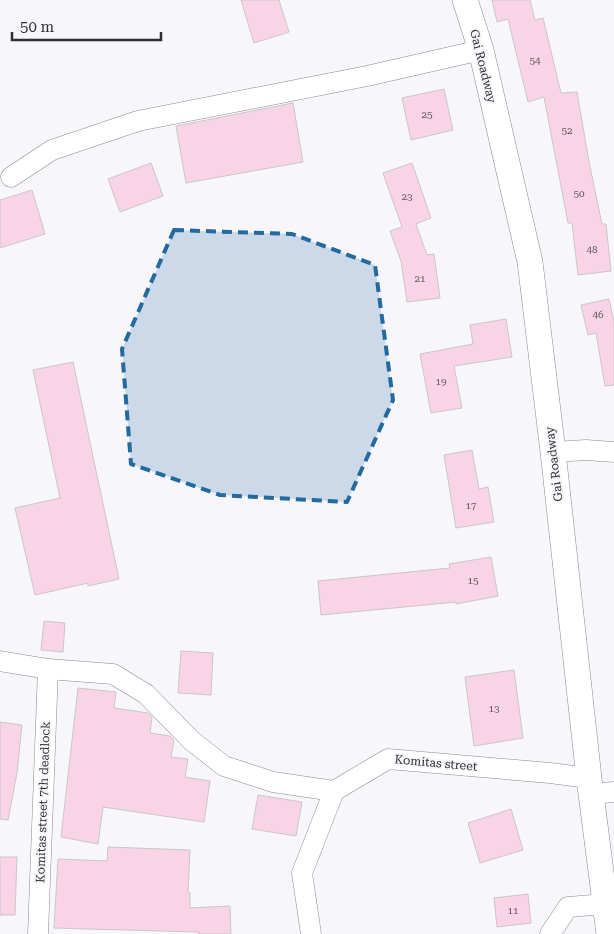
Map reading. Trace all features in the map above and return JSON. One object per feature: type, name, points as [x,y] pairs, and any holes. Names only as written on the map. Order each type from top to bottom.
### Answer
[{"type":"main road","name":"Gai Roadway","points":[[466,0],[481,50],[530,262],[553,452],[598,788],[609,934]]},
{"type":"street","points":[[11,177],[52,150],[138,121],[367,76],[481,50]]},
{"type":"street","points":[[553,452],[586,450],[614,452]]},
{"type":"street","points":[[0,661],[48,669],[113,674],[146,694],[192,741],[224,766],[273,782],[334,791],[302,873],[311,934]]},
{"type":"street","name":"Komitas street 7th deadlock","points":[[38,934],[48,669]]},
{"type":"street","name":"Komitas street","points":[[334,791],[388,759],[541,772],[598,788]]},
{"type":"street","points":[[550,934],[568,907],[606,904]]},
{"type":"highlighted area","points":[[174,230],[292,234],[375,265],[393,400],[347,502],[220,495],[131,464],[122,349]]},
{"type":"building","points":[[241,0],[279,0],[289,32],[254,43]]},
{"type":"building","points":[[492,0],[530,0],[535,20],[543,18],[561,93],[577,92],[602,224],[606,224],[611,271],[578,275],[572,223],[568,223],[544,97],[528,102],[508,19],[497,22]]},
{"type":"building","points":[[444,89],[453,130],[411,140],[402,98]]},
{"type":"building","points":[[293,103],[303,162],[186,183],[176,126]]},
{"type":"building","points":[[151,163],[163,196],[120,212],[108,179]]},
{"type":"building","points":[[412,163],[431,218],[416,224],[427,255],[434,254],[440,298],[407,302],[401,261],[390,231],[402,227],[383,173]]},
{"type":"building","points":[[32,190],[45,234],[0,248],[0,200]]},
{"type":"building","points":[[609,299],[614,322],[614,385],[605,386],[596,333],[588,335],[581,305]]},
{"type":"building","points":[[506,319],[512,357],[454,366],[462,408],[431,413],[420,354],[473,344],[470,325]]},
{"type":"building","points":[[73,362],[119,579],[88,586],[88,583],[35,595],[15,508],[60,498],[33,370]]},
{"type":"building","points":[[472,450],[479,489],[488,487],[494,522],[456,528],[444,455]]},
{"type":"building","points":[[491,557],[498,596],[456,604],[456,602],[321,615],[318,581],[450,568],[449,564]]},
{"type":"building","points":[[44,621],[65,623],[63,652],[41,650]]},
{"type":"building","points":[[181,651],[213,653],[211,695],[178,693]]},
{"type":"building","points":[[514,670],[523,738],[474,746],[465,677]]},
{"type":"building","points":[[78,688],[116,692],[114,708],[148,713],[152,717],[150,733],[170,736],[174,740],[171,757],[188,759],[185,777],[210,781],[204,822],[103,807],[98,844],[61,837]]},
{"type":"building","points":[[0,722],[22,725],[17,773],[8,820],[0,819]]},
{"type":"building","points":[[258,795],[302,802],[296,836],[252,829]]},
{"type":"building","points":[[511,809],[523,850],[480,863],[468,823]]},
{"type":"building","points":[[108,847],[190,850],[188,892],[190,893],[190,908],[230,906],[231,934],[54,928],[58,859],[107,861]]},
{"type":"building","points":[[0,857],[17,857],[15,915],[0,915]]},
{"type":"building","points":[[528,894],[531,923],[497,927],[494,898]]}]
